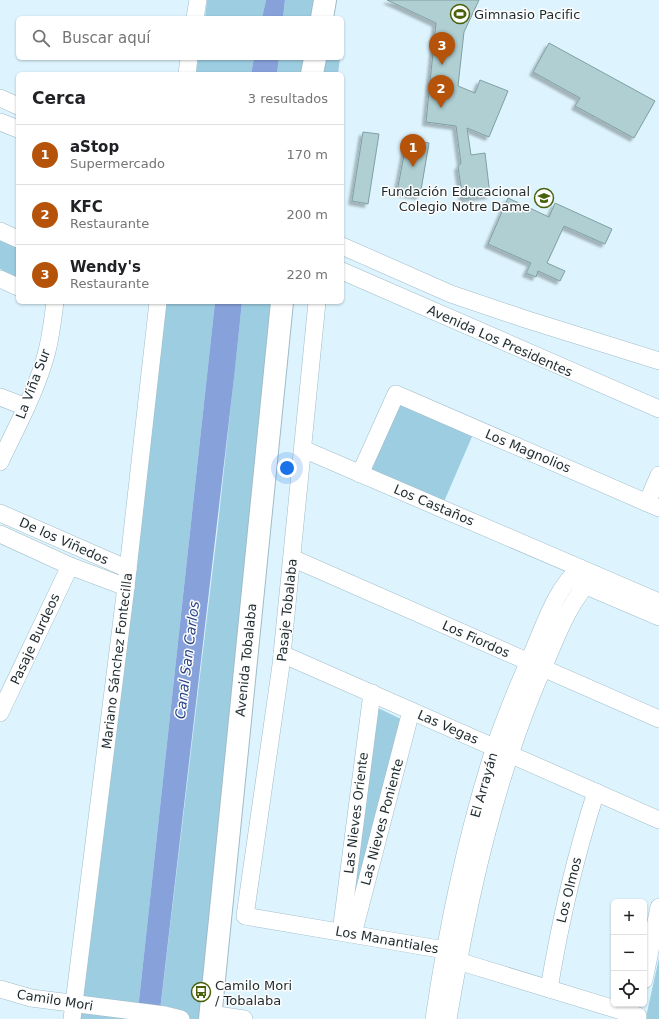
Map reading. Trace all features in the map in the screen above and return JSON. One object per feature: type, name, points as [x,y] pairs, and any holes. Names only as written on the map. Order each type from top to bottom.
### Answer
[{"type":"main road","points":[[322,16],[325,0]]},
{"type":"main road","points":[[312,72],[315,60]]},
{"type":"main road","name":"Avenida Tobalaba","points":[[210,1017],[282,304]]},
{"type":"street","points":[[195,16],[198,0]]},
{"type":"street","points":[[187,72],[189,60]]},
{"type":"street","points":[[0,98],[16,105]]},
{"type":"street","points":[[0,122],[16,128]]},
{"type":"street","points":[[0,231],[16,237]]},
{"type":"street","name":"Avenida Los Presidentes","points":[[344,247],[403,274],[494,309],[659,361]]},
{"type":"street","points":[[348,274],[359,276],[370,266],[370,259]]},
{"type":"street","name":"Avenida Los Presidentes","points":[[348,274],[659,409]]},
{"type":"street","points":[[394,294],[393,282],[397,276],[403,274]]},
{"type":"street","points":[[0,279],[16,286]]},
{"type":"street","name":"La Viña Sur","points":[[0,462],[26,407],[48,349],[54,304]]},
{"type":"street","name":"Mariano Sánchez Fontecilla","points":[[72,1012],[126,587],[158,304]]},
{"type":"street","name":"Pasaje Tobalaba","points":[[245,916],[282,654],[317,304]]},
{"type":"street","name":"Los Magnolios","points":[[360,474],[396,394],[653,506]]},
{"type":"street","points":[[0,397],[26,407]]},
{"type":"street","name":"Los Castaños","points":[[303,449],[564,561],[575,573],[591,580],[659,617]]},
{"type":"street","points":[[653,506],[659,475]]},
{"type":"street","name":"De los Viñedos","points":[[0,513],[128,569]]},
{"type":"street","name":"De los Viñedos","points":[[0,534],[70,566],[126,587]]},
{"type":"street","name":"Los Fiordos","points":[[292,558],[659,719]]},
{"type":"street","name":"Pasaje Burdeos","points":[[0,713],[70,566]]},
{"type":"street","name":"El Arrayán","points":[[448,1019],[452,955],[464,858],[502,751],[535,665],[555,601],[575,573]]},
{"type":"street","name":"Los Castaños","points":[[591,580],[659,602]]},
{"type":"street","name":"El Arrayán","points":[[535,665],[574,602],[591,580]]},
{"type":"street","name":"Las Vegas","points":[[282,654],[659,820]]},
{"type":"street","name":"Las Nieves Oriente","points":[[347,933],[372,694]]},
{"type":"street","name":"Las Nieves Poniente","points":[[347,933],[411,711]]},
{"type":"street","name":"Los Olmos","points":[[548,989],[562,913],[571,876],[596,792]]},
{"type":"street","points":[[646,971],[659,907]]},
{"type":"street","name":"Los Manantiales","points":[[245,916],[347,933],[452,955],[548,989],[639,1013]]},
{"type":"street","name":"El Arrayán","points":[[434,1019],[452,955]]},
{"type":"street","name":"Camilo Mori","points":[[0,989],[72,1012],[134,1011],[165,1015],[181,1019]]},
{"type":"street","points":[[210,1017],[244,1019]]},
{"type":"shaded area","points":[[207,0],[266,0],[262,16],[205,16]]},
{"type":"shaded area","points":[[285,0],[318,0],[315,16],[283,16]]},
{"type":"shaded area","points":[[198,60],[254,60],[251,72],[196,72]]},
{"type":"shaded area","points":[[279,60],[309,60],[306,72],[277,72]]},
{"type":"shaded area","points":[[323,60],[340,60],[338,72],[320,72]]},
{"type":"shaded area","points":[[0,238],[16,245],[16,277],[0,269]]},
{"type":"shaded area","points":[[162,304],[215,304],[137,1019],[78,1019]]},
{"type":"shaded area","points":[[242,304],[274,304],[201,1019],[159,1019],[218,525]]},
{"type":"shaded area","points":[[400,400],[474,432],[443,504],[369,472]]},
{"type":"shaded area","points":[[376,707],[401,719],[349,926]]},
{"type":"shaded area","points":[[659,958],[659,1019],[646,1019],[646,1017]]},
{"type":"water","points":[[266,0],[285,0],[283,16],[262,16]]},
{"type":"water","points":[[254,60],[279,60],[277,72],[251,72]]},
{"type":"water","name":"Canal San Carlos","points":[[215,304],[242,304],[159,1019],[137,1019]]},
{"type":"building","points":[[387,0],[479,0],[464,32],[458,86],[475,93],[480,80],[508,91],[489,137],[467,128],[471,155],[485,153],[490,195],[463,199],[458,167],[461,163],[456,126],[426,122],[436,23]]},
{"type":"building","points":[[549,43],[655,101],[634,138],[575,106],[580,98],[533,72]]},
{"type":"building","points":[[363,132],[379,134],[368,204],[352,201]]},
{"type":"building","points":[[407,139],[429,143],[420,196],[397,192]]},
{"type":"building","points":[[508,198],[549,217],[555,203],[612,229],[605,244],[564,226],[547,263],[565,271],[560,281],[538,271],[536,277],[526,273],[531,263],[488,244]]},
{"type":"place","name":"Gimnasio Pacific","points":[[460,14]]},
{"type":"place","name":"Wendy's","points":[[442,65]]},
{"type":"place","name":"KFC","points":[[441,108]]},
{"type":"place","name":"aStop","points":[[413,167]]},
{"type":"place","name":"Fundación Educacional Colegio Notre Dame","points":[[544,198]]},
{"type":"place","name":"Camilo Mori / Tobalaba","points":[[201,992]]}]
